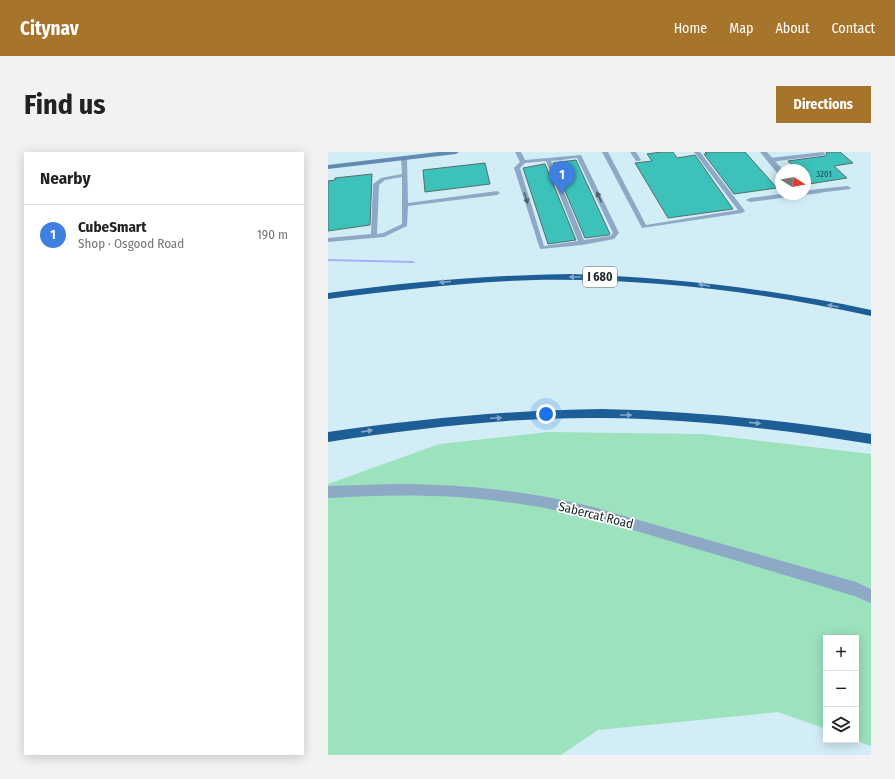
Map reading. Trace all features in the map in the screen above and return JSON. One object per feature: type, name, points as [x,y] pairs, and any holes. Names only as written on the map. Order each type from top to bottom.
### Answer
[{"type":"highway","name":"I 680","points":[[328,296],[406,285],[477,280],[552,277],[604,278],[695,284],[871,313]]},
{"type":"highway","points":[[328,437],[395,427],[564,414],[643,415],[721,419],[799,427],[871,438]]},
{"type":"main road","points":[[328,167],[456,152]]},
{"type":"street","points":[[763,152],[775,165]]},
{"type":"street","points":[[811,192],[818,191]]},
{"type":"street","points":[[750,200],[775,197]]},
{"type":"street","name":"Sabercat Road","points":[[328,492],[379,488],[440,489],[515,497],[570,507],[631,523],[856,589],[871,596]]},
{"type":"lane","points":[[518,152],[523,162]]},
{"type":"lane","points":[[605,152],[644,227],[742,211],[697,152]]},
{"type":"lane","points":[[633,152],[638,160]]},
{"type":"lane","points":[[770,160],[823,154]]},
{"type":"lane","points":[[576,155],[616,233],[612,238],[542,248],[517,168],[523,162],[576,155]]},
{"type":"lane","points":[[328,240],[384,235],[405,225],[404,158]]},
{"type":"lane","points":[[548,159],[582,243]]},
{"type":"lane","points":[[374,236],[376,184],[383,179],[404,175]]},
{"type":"lane","points":[[818,191],[848,188]]},
{"type":"lane","points":[[404,205],[496,193]]},
{"type":"green space","points":[[548,432],[702,434],[871,454],[871,746],[859,742],[859,635],[823,635],[823,728],[778,712],[598,730],[561,755],[328,755],[328,484],[439,444]]},
{"type":"building","points":[[673,152],[677,158],[695,155],[733,209],[668,218],[635,163],[652,161],[647,154]]},
{"type":"building","points":[[705,152],[745,152],[775,186],[775,188],[734,194],[704,154],[707,154]]},
{"type":"building","points":[[826,152],[840,152],[853,163],[834,166],[847,178],[811,184],[811,164],[791,164],[788,161],[825,156],[827,154]]},
{"type":"building","points":[[576,160],[610,234],[609,235],[585,238],[553,163]]},
{"type":"building","points":[[485,163],[490,184],[425,192],[423,170]]},
{"type":"building","points":[[545,164],[576,240],[548,244],[523,168]]},
{"type":"building","points":[[372,174],[370,225],[328,231],[328,181],[335,180],[335,178]]},
{"type":"waterway","points":[[328,260],[413,262]]},
{"type":"place","name":"CubeSmart","points":[[562,194]]}]
